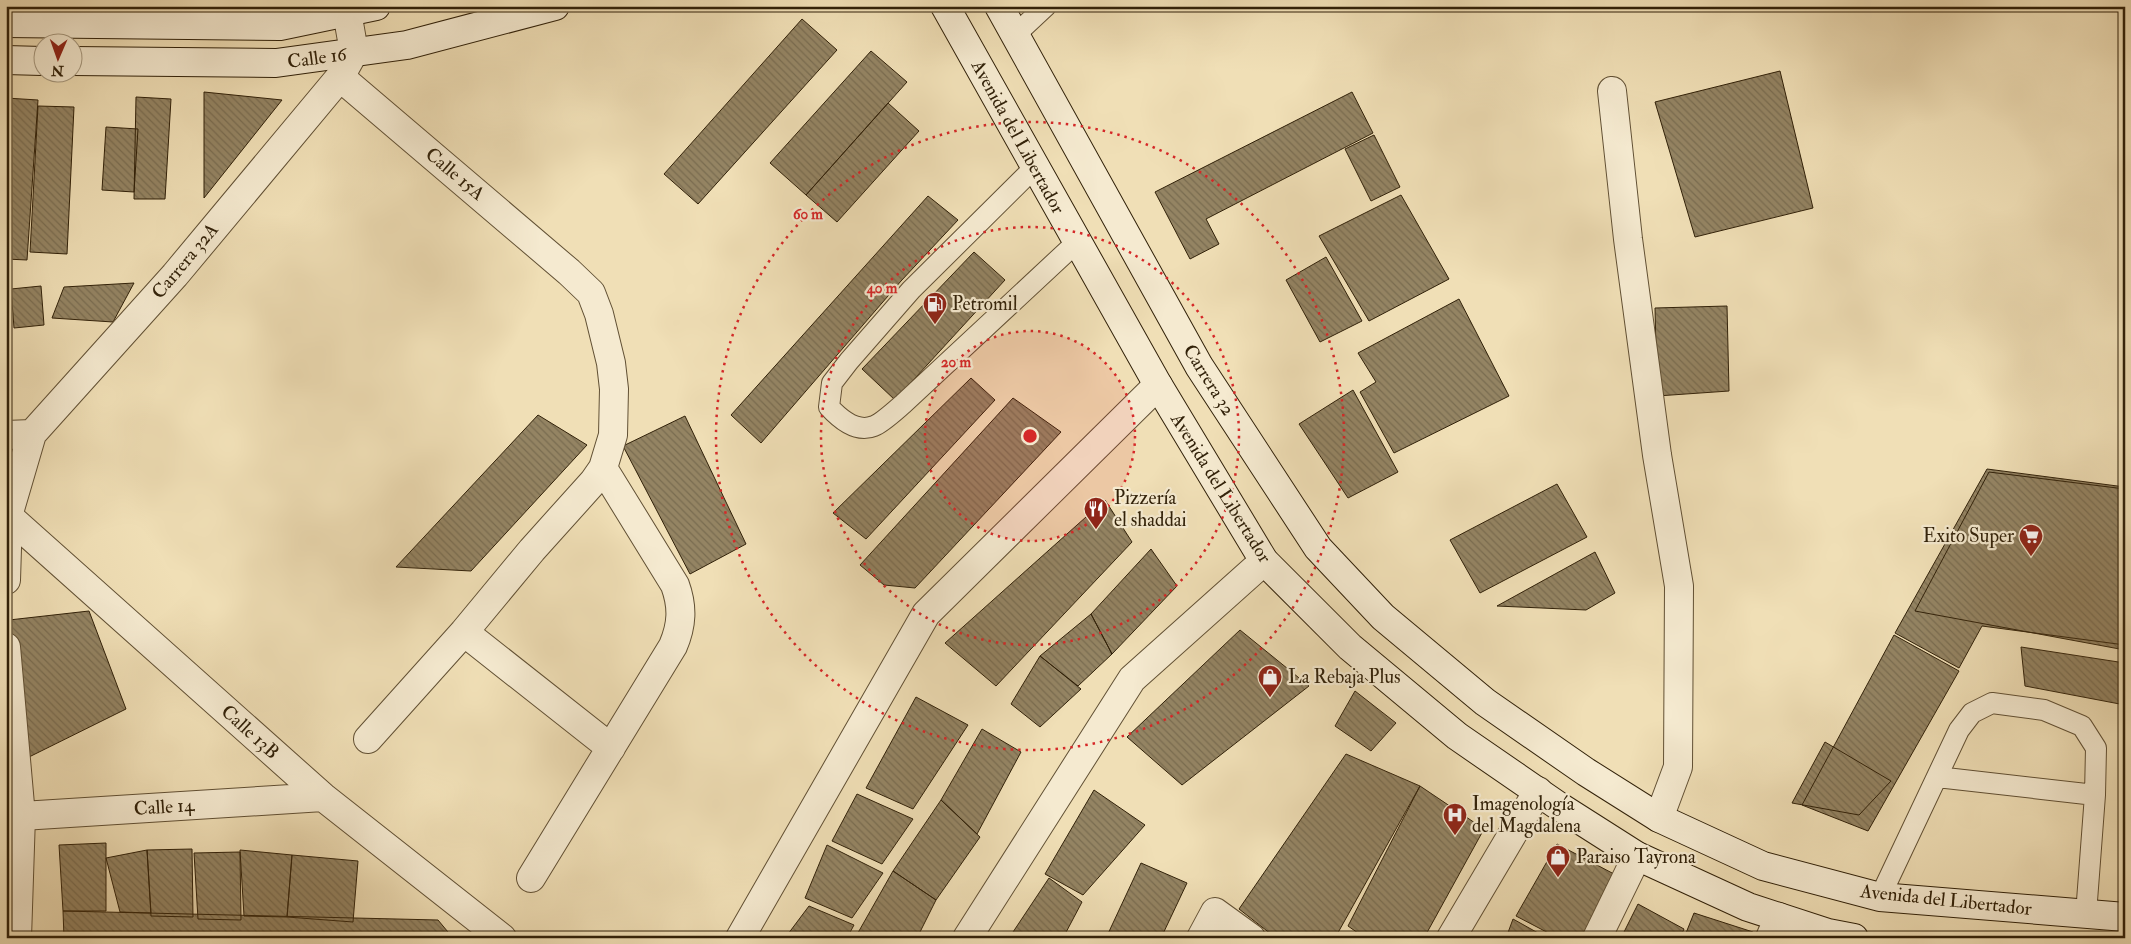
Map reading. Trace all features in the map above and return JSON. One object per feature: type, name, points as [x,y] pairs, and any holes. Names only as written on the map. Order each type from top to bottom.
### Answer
[{"type":"street","name":"Calle 16","points":[[6,22],[280,26],[347,9],[376,6]]},
{"type":"street","name":"Calle 16","points":[[82,61],[276,64],[407,46],[556,6]]},
{"type":"street","name":"Avenida del Libertador","points":[[945,6],[1158,385],[1264,561],[1350,647],[1457,736],[1637,856],[1748,907],[1774,928],[1837,936]]},
{"type":"street","name":"Carrera 32","points":[[999,6],[1199,366],[1318,548],[1383,617],[1485,702]]},
{"type":"street","points":[[347,9],[354,52]]},
{"type":"street","name":"Carrera 32A","points":[[6,580],[8,516],[19,435],[175,275],[340,77],[354,52]]},
{"type":"street","points":[[6,60],[32,61]]},
{"type":"street","name":"Calle 15A","points":[[340,77],[570,272],[591,293],[599,314],[611,363],[614,389],[614,434],[603,468],[594,481],[532,550],[464,632],[368,739]]},
{"type":"street","points":[[1612,91],[1628,238],[1655,445],[1679,586],[1678,767],[1659,818]]},
{"type":"street","points":[[740,938],[926,614],[1158,385]]},
{"type":"street","points":[[531,878],[673,646],[681,619],[681,605],[675,585],[603,468]]},
{"type":"street","name":"Calle 13B","points":[[8,516],[323,797],[502,938]]},
{"type":"street","points":[[966,938],[1132,679],[1264,561]]},
{"type":"street","points":[[464,632],[611,748]]},
{"type":"street","points":[[6,647],[14,816],[17,938]]},
{"type":"street","name":"Avenida del Libertador","points":[[1485,702],[1586,772],[1659,818],[1763,866],[1880,897],[2125,916]]},
{"type":"street","points":[[1451,938],[1538,791]]},
{"type":"street","name":"Calle 14","points":[[14,816],[323,797]]},
{"type":"street","points":[[1597,938],[1637,856]]},
{"type":"street","points":[[1201,938],[1215,912],[1251,938]]},
{"type":"lane","points":[[1015,35],[1046,6]]},
{"type":"lane","points":[[1035,167],[911,290],[849,361],[832,383],[829,407],[841,420],[855,426],[874,426],[903,404],[1077,242]]},
{"type":"lane","points":[[1880,897],[1959,730],[1972,713],[1992,702],[2044,710],[2082,726],[2096,748],[2096,795],[2086,914]]},
{"type":"lane","points":[[1937,777],[2096,795]]},
{"type":"building","points":[[802,19],[837,50],[698,204],[664,174]]},
{"type":"building","points":[[871,51],[907,82],[806,195],[770,163]]},
{"type":"building","points":[[1780,71],[1813,208],[1695,237],[1655,102]]},
{"type":"building","points":[[204,92],[282,100],[204,198]]},
{"type":"building","points":[[1352,92],[1373,133],[1206,219],[1219,244],[1190,259],[1155,192]]},
{"type":"building","points":[[136,97],[171,99],[165,199],[134,199]]},
{"type":"building","points":[[6,98],[38,100],[27,260],[6,259]]},
{"type":"building","points":[[888,103],[919,131],[837,222],[806,195]]},
{"type":"building","points":[[38,106],[74,107],[67,254],[30,252]]},
{"type":"building","points":[[106,127],[138,129],[134,192],[102,190]]},
{"type":"building","points":[[1374,135],[1400,187],[1371,201],[1345,149]]},
{"type":"building","points":[[1401,195],[1449,279],[1369,321],[1319,236]]},
{"type":"building","points":[[928,196],[958,220],[901,281],[761,443],[731,415]]},
{"type":"building","name":"Petromil","points":[[974,252],[1005,280],[895,400],[862,369]]},
{"type":"building","points":[[1326,257],[1362,321],[1320,342],[1286,280]]},
{"type":"building","points":[[134,283],[113,322],[52,318],[64,287]]},
{"type":"building","points":[[41,286],[44,325],[14,328],[11,289]]},
{"type":"building","points":[[1459,299],[1509,396],[1394,453],[1360,392],[1376,382],[1358,353]]},
{"type":"building","points":[[1727,306],[1729,391],[1657,396],[1655,308]]},
{"type":"building","points":[[971,378],[995,400],[866,539],[833,513]]},
{"type":"building","points":[[1353,390],[1398,472],[1348,498],[1299,424]]},
{"type":"building","points":[[1013,398],[1061,432],[915,588],[884,585],[860,565]]},
{"type":"building","points":[[538,415],[587,445],[471,571],[396,567]]},
{"type":"building","points":[[685,416],[746,544],[690,574],[623,446]]},
{"type":"building","name":"Exito Super","points":[[1987,469],[2125,487],[2125,645],[1982,626],[1959,668],[1895,633]]},
{"type":"building","name":"Exito Super","points":[[1989,472],[2125,489],[2125,650],[1915,611]]},
{"type":"building","points":[[1557,484],[1587,537],[1480,593],[1450,540]]},
{"type":"building","points":[[1105,500],[1132,542],[996,686],[945,643]]},
{"type":"building","points":[[1151,549],[1177,586],[1112,654],[1091,614]]},
{"type":"building","points":[[1595,552],[1615,593],[1586,610],[1497,606]]},
{"type":"building","points":[[89,611],[126,709],[29,757],[9,620]]},
{"type":"building","points":[[1091,614],[1112,654],[1078,686],[1040,656]]},
{"type":"building","points":[[1240,630],[1309,686],[1182,785],[1127,737]]},
{"type":"building","points":[[1894,635],[1959,671],[1868,831],[1802,805]]},
{"type":"building","points":[[2021,647],[2125,663],[2125,705],[2025,686]]},
{"type":"building","points":[[1040,656],[1081,689],[1040,727],[1011,704]]},
{"type":"building","points":[[1355,691],[1396,723],[1371,751],[1335,726]]},
{"type":"building","points":[[916,697],[968,725],[913,809],[866,788]]},
{"type":"building","points":[[982,729],[1021,752],[977,834],[941,800]]},
{"type":"building","points":[[1825,742],[1891,781],[1859,815],[1792,803]]},
{"type":"building","points":[[1346,754],[1420,786],[1335,938],[1276,938],[1239,909]]},
{"type":"building","points":[[1420,786],[1484,829],[1424,938],[1365,938],[1348,926]]},
{"type":"building","points":[[1094,790],[1145,825],[1083,895],[1045,874]]},
{"type":"building","points":[[857,794],[913,819],[882,864],[832,841]]},
{"type":"building","points":[[941,800],[980,837],[936,900],[893,871]]},
{"type":"building","points":[[106,843],[106,911],[63,911],[59,845]]},
{"type":"building","points":[[1557,844],[1614,874],[1585,938],[1558,938],[1516,916]]},
{"type":"building","points":[[827,845],[883,873],[852,918],[805,898]]},
{"type":"building","points":[[192,849],[193,917],[151,916],[147,850]]},
{"type":"building","points":[[147,850],[151,913],[120,912],[106,858]]},
{"type":"building","points":[[240,850],[292,855],[287,917],[244,916]]},
{"type":"building","points":[[240,852],[241,920],[198,919],[194,853]]},
{"type":"building","points":[[292,855],[358,861],[353,922],[287,917]]},
{"type":"building","points":[[1141,863],[1187,883],[1161,938],[1106,938]]},
{"type":"building","points":[[893,871],[936,900],[917,938],[855,938]]},
{"type":"building","points":[[1049,878],[1082,902],[1063,938],[1009,938]]},
{"type":"building","points":[[1638,904],[1684,929],[1680,938],[1621,938]]},
{"type":"building","points":[[809,906],[854,925],[847,938],[785,938]]},
{"type":"building","points":[[63,911],[438,920],[453,938],[64,938]]},
{"type":"building","points":[[1694,913],[1753,932],[1750,938],[1684,938]]},
{"type":"building","points":[[1513,919],[1547,938],[1506,938]]},
{"type":"place","name":"Petromil","points":[[935,325]]},
{"type":"place","name":"Pizzería el shaddai","points":[[1096,530]]},
{"type":"place","name":"Exito Super","points":[[2031,557]]},
{"type":"place","name":"La Rebaja Plus","points":[[1270,698]]},
{"type":"place","name":"Imagenología del Magdalena","points":[[1455,836]]},
{"type":"place","name":"Paraiso Tayrona","points":[[1558,878]]}]
